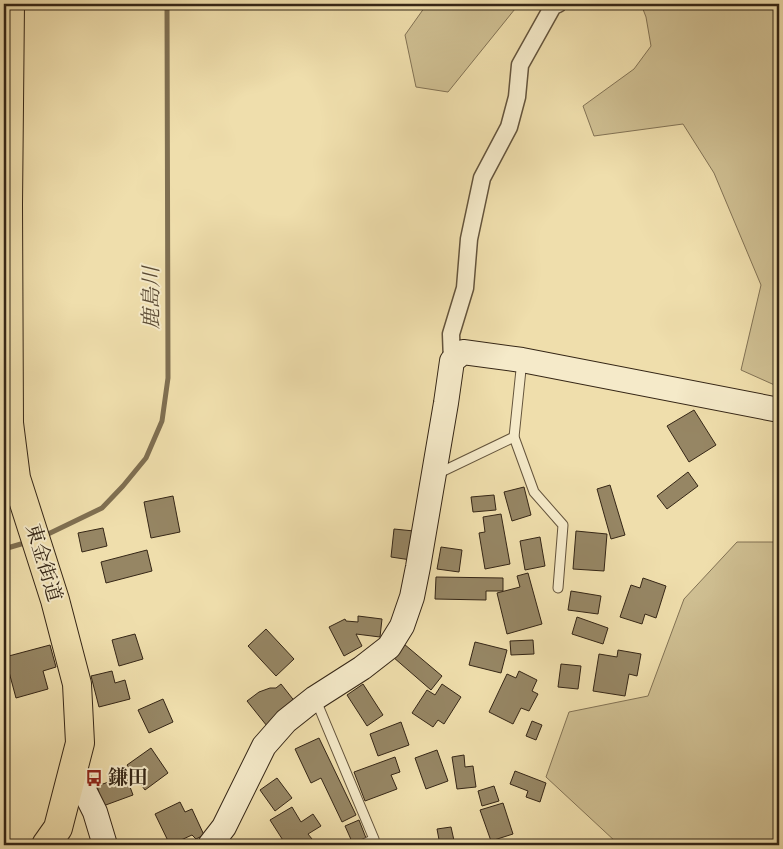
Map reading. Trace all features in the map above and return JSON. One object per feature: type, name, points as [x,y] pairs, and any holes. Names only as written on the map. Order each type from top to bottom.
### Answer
[{"type":"highway","name":"東金街道","points":[[10,4],[8,204],[10,474],[55,600],[77,684],[80,743],[58,828],[46,845]]},
{"type":"street","points":[[210,845],[224,827],[264,746],[286,722],[315,698],[362,668],[389,646],[402,626],[412,597],[446,403],[452,361],[451,334],[465,288],[469,239],[482,178],[509,127],[517,97],[520,65],[553,6],[558,4]]},
{"type":"street","points":[[452,361],[463,352],[522,360],[779,410]]},
{"type":"street","points":[[74,770],[95,812],[105,845]]},
{"type":"lane","points":[[522,360],[514,437],[534,492],[563,525],[558,588]]},
{"type":"lane","points":[[433,476],[514,437]]},
{"type":"lane","points":[[315,698],[374,840],[362,845]]},
{"type":"shaded area","points":[[427,4],[519,4],[448,92],[416,87],[405,35]]},
{"type":"shaded area","points":[[641,4],[779,4],[779,387],[741,370],[761,285],[714,173],[683,124],[594,136],[583,106],[634,69],[651,46],[646,17]]},
{"type":"shaded area","points":[[737,542],[779,543],[779,845],[617,845],[546,777],[569,712],[648,696],[684,599]]},
{"type":"building","points":[[694,410],[716,445],[689,462],[667,426]]},
{"type":"building","points":[[688,472],[698,486],[667,509],[657,496]]},
{"type":"building","points":[[610,485],[625,535],[611,539],[597,489]]},
{"type":"building","points":[[524,487],[531,515],[512,521],[504,492]]},
{"type":"building","points":[[494,495],[496,510],[473,512],[471,497]]},
{"type":"building","points":[[173,496],[180,532],[151,538],[144,502]]},
{"type":"building","points":[[501,514],[510,564],[485,569],[479,533],[485,532],[483,517]]},
{"type":"building","points":[[103,528],[107,546],[82,552],[78,533]]},
{"type":"building","points":[[394,529],[414,531],[411,560],[391,557]]},
{"type":"building","points":[[576,531],[607,534],[604,571],[573,569]]},
{"type":"building","points":[[540,537],[545,566],[525,570],[520,541]]},
{"type":"building","points":[[441,547],[462,550],[459,572],[437,569]]},
{"type":"building","points":[[147,550],[152,571],[106,583],[101,562]]},
{"type":"building","points":[[528,573],[542,624],[507,634],[497,593],[520,587],[517,576]]},
{"type":"building","points":[[436,577],[503,578],[503,591],[486,591],[486,600],[435,599]]},
{"type":"building","points":[[643,578],[666,586],[656,618],[645,614],[642,624],[620,617],[631,585],[640,588]]},
{"type":"building","points":[[571,591],[601,596],[598,614],[568,610]]},
{"type":"building","points":[[358,616],[382,619],[380,637],[356,634],[362,646],[344,656],[329,627],[345,619],[346,621],[358,622]]},
{"type":"building","points":[[577,617],[608,628],[603,644],[572,634]]},
{"type":"building","points":[[266,629],[294,659],[276,676],[248,646]]},
{"type":"building","points":[[135,634],[143,659],[119,666],[112,640]]},
{"type":"building","points":[[533,640],[534,654],[511,655],[510,641]]},
{"type":"building","points":[[475,642],[507,650],[501,673],[469,665]]},
{"type":"building","points":[[404,644],[442,676],[431,690],[393,657]]},
{"type":"building","points":[[50,645],[56,667],[43,671],[48,689],[16,698],[5,657]]},
{"type":"building","points":[[618,650],[641,654],[637,676],[629,674],[625,696],[593,691],[599,654],[617,657]]},
{"type":"building","points":[[561,664],[581,666],[578,689],[558,687]]},
{"type":"building","points":[[112,671],[115,683],[125,680],[130,699],[99,707],[91,676]]},
{"type":"building","points":[[519,671],[537,680],[532,691],[538,694],[529,711],[521,708],[513,724],[489,712],[507,674],[516,678]]},
{"type":"building","points":[[281,684],[296,703],[267,726],[247,701],[259,692],[276,688]]},
{"type":"building","points":[[363,684],[383,715],[367,726],[347,695]]},
{"type":"building","points":[[442,684],[461,697],[444,724],[438,720],[433,727],[412,713],[427,690],[435,695]]},
{"type":"building","points":[[163,699],[173,722],[149,733],[138,710]]},
{"type":"building","points":[[532,721],[542,725],[536,740],[526,736]]},
{"type":"building","points":[[401,722],[409,745],[378,756],[370,734]]},
{"type":"building","points":[[319,738],[356,815],[342,822],[321,778],[311,783],[295,749]]},
{"type":"building","points":[[151,748],[168,773],[145,790],[127,765]]},
{"type":"building","points":[[437,750],[448,781],[426,789],[415,758]]},
{"type":"building","points":[[464,755],[465,767],[473,766],[476,787],[457,789],[452,757]]},
{"type":"building","points":[[395,757],[400,772],[391,775],[397,789],[365,801],[354,772]]},
{"type":"building","points":[[515,771],[546,783],[540,802],[526,797],[528,791],[510,784]]},
{"type":"building","points":[[126,776],[133,795],[103,806],[97,786]]},
{"type":"building","points":[[277,778],[292,798],[275,811],[260,790]]},
{"type":"building","points":[[494,786],[499,801],[482,806],[478,791]]},
{"type":"building","points":[[180,802],[185,812],[192,809],[204,835],[196,839],[192,835],[170,845],[155,814]]},
{"type":"building","points":[[503,803],[513,834],[491,841],[480,810]]},
{"type":"building","points":[[292,807],[301,822],[313,814],[321,826],[308,834],[312,839],[301,845],[286,845],[270,820]]},
{"type":"building","points":[[359,820],[366,838],[353,844],[345,826]]},
{"type":"building","points":[[451,827],[455,845],[440,845],[437,829]]},
{"type":"waterway","name":"鹿島川","points":[[44,536],[102,508],[146,458],[162,421],[168,378],[167,4]]},
{"type":"waterway","name":"鹿島川","points":[[4,549],[21,544]]},
{"type":"place","name":"鎌田","points":[[94,778]]}]
